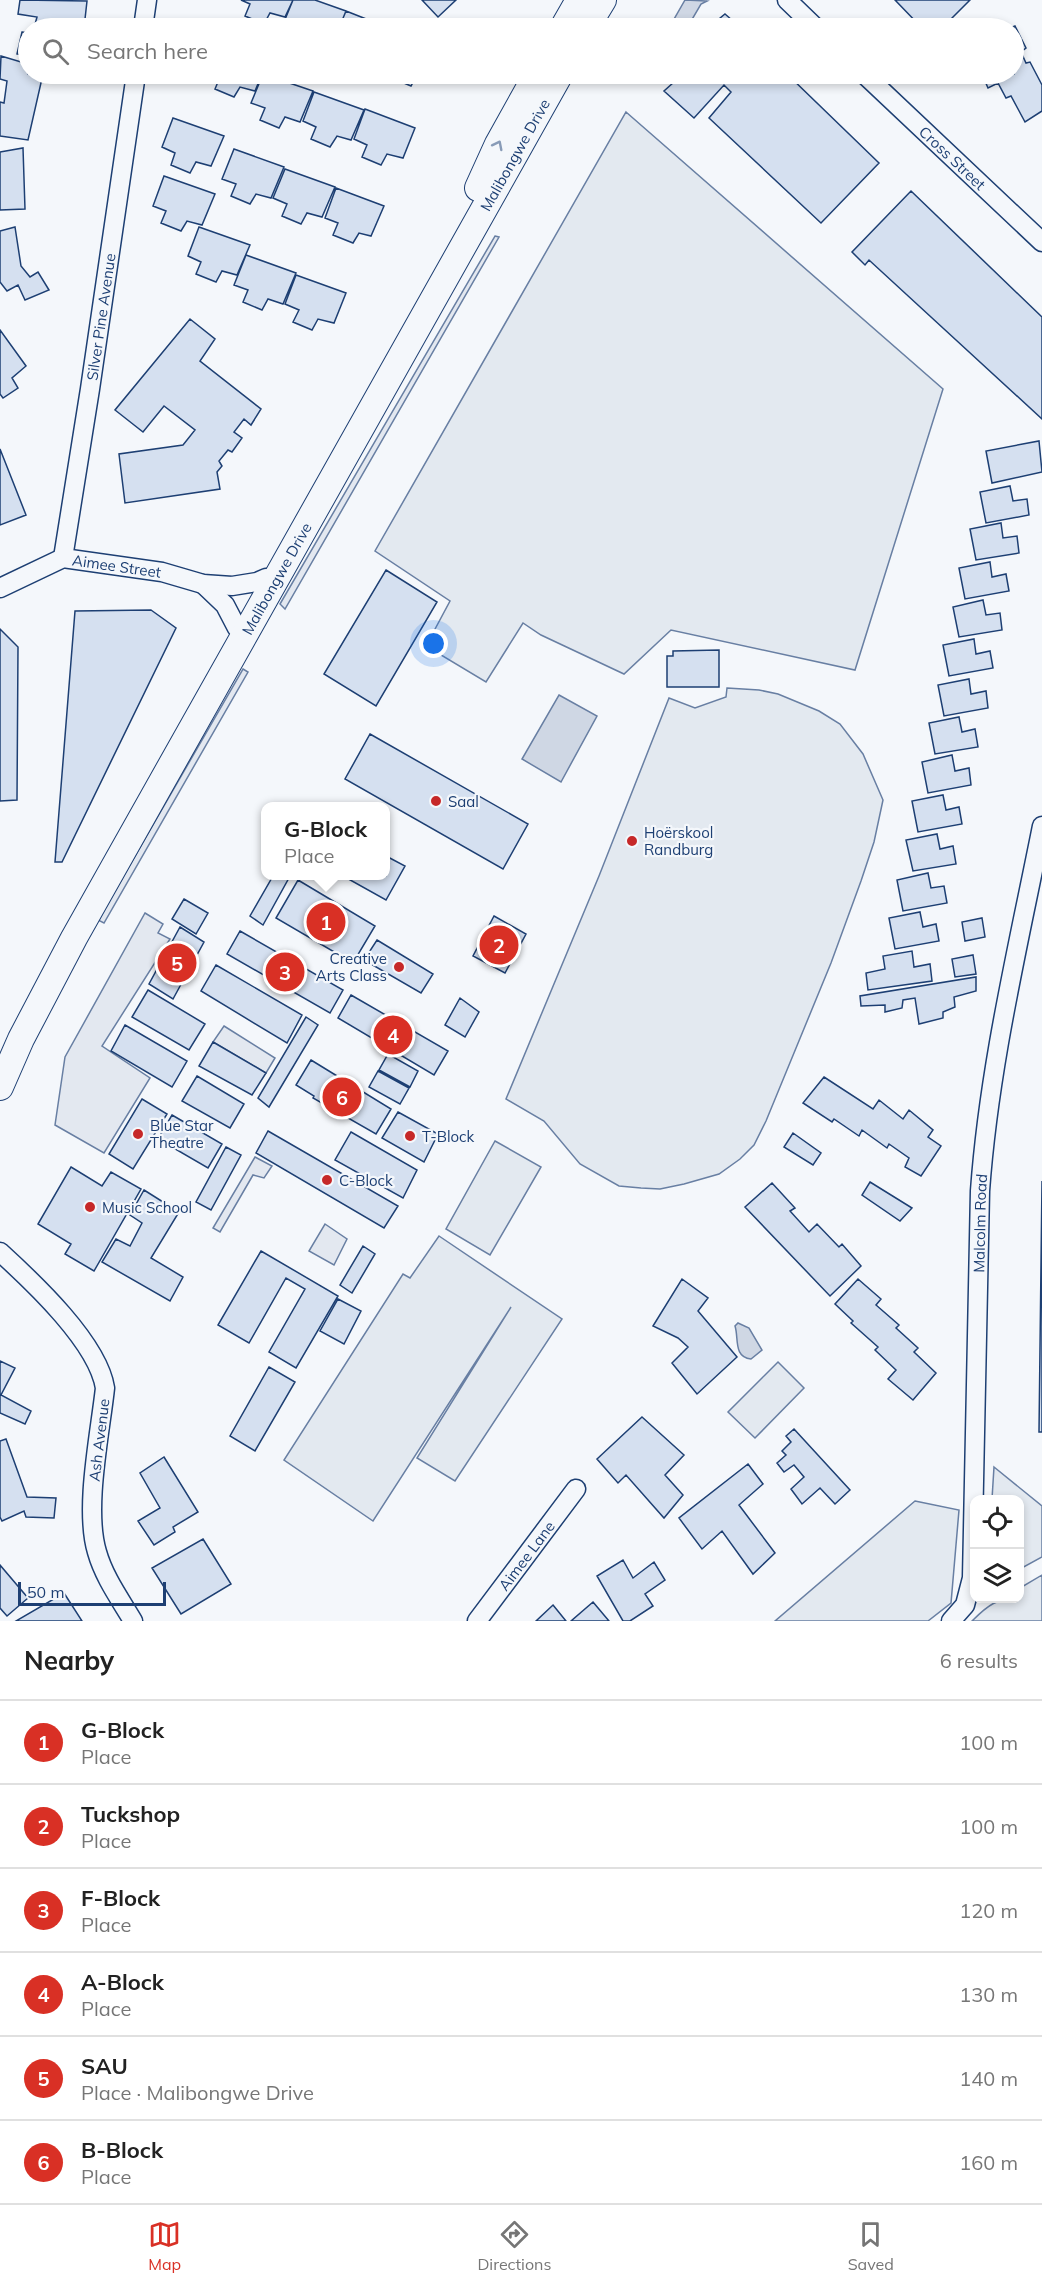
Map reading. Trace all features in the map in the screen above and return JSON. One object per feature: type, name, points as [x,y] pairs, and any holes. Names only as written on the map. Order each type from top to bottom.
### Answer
[{"type":"main road","points":[[569,18],[579,0]]},
{"type":"main road","points":[[592,18],[603,0]]},
{"type":"main road","name":"Malibongwe Drive","points":[[0,1050],[266,578],[474,198],[498,144],[531,84]]},
{"type":"main road","name":"Malibongwe Drive","points":[[0,1087],[21,1039],[74,938],[554,84]]},
{"type":"street","points":[[144,18],[147,0]]},
{"type":"street","points":[[787,0],[806,18]]},
{"type":"street","name":"Silver Pine Avenue","points":[[63,558],[135,84]]},
{"type":"street","name":"Cross Street","points":[[875,84],[1042,242]]},
{"type":"street","name":"Aimee Street","points":[[0,588],[63,558],[162,572],[203,584],[232,586],[257,582],[266,578]]},
{"type":"street","name":"Aimee Street","points":[[203,584],[225,605],[237,628]]},
{"type":"street","name":"Malcolm Road","points":[[951,1621],[965,1605],[972,1578],[980,1191],[984,1137],[992,1073],[1042,826]]},
{"type":"street","name":"Ash Avenue","points":[[0,1252],[69,1323],[87,1345],[103,1376],[105,1388],[92,1513],[93,1536],[97,1554],[109,1581],[133,1621]]},
{"type":"street","name":"Aimee Lane","points":[[477,1621],[576,1489]]},
{"type":"shaded area","points":[[685,0],[707,1],[701,4],[693,18],[675,18]]},
{"type":"shaded area","points":[[626,112],[943,389],[855,670],[671,630],[624,674],[541,635],[523,623],[486,682],[426,646],[450,601],[375,551]]},
{"type":"shaded area","points":[[495,236],[499,237],[285,609],[280,604]]},
{"type":"shaded area","points":[[243,669],[248,672],[104,923],[98,920]]},
{"type":"shaded area","points":[[727,688],[778,694],[819,711],[840,724],[863,754],[883,800],[874,842],[831,963],[754,1145],[740,1159],[719,1174],[660,1189],[619,1186],[580,1164],[544,1121],[506,1099],[599,876],[669,698],[695,708],[726,697]]},
{"type":"shaded area","points":[[559,695],[597,716],[561,782],[522,759]]},
{"type":"shaded area","points":[[145,913],[163,924],[158,933],[170,939],[102,1046],[150,1078],[104,1153],[55,1125],[65,1057]]},
{"type":"shaded area","points":[[224,1026],[275,1058],[266,1073],[213,1042]]},
{"type":"shaded area","points":[[495,1141],[541,1167],[490,1255],[446,1229]]},
{"type":"shaded area","points":[[255,1157],[272,1166],[264,1178],[253,1175],[220,1232],[213,1228]]},
{"type":"shaded area","points":[[325,1224],[347,1239],[334,1265],[309,1251]]},
{"type":"shaded area","points":[[439,1236],[562,1319],[455,1481],[417,1458],[511,1307],[373,1521],[284,1460],[403,1274],[410,1278]]},
{"type":"shaded area","points":[[738,1323],[749,1328],[762,1350],[751,1359],[745,1358],[739,1351],[735,1326]]},
{"type":"shaded area","points":[[778,1362],[804,1388],[755,1438],[728,1412]]},
{"type":"shaded area","points":[[994,1467],[1042,1506],[1042,1557],[1024,1567],[1024,1495],[992,1495]]},
{"type":"shaded area","points":[[915,1501],[959,1510],[951,1603],[928,1621],[775,1621]]},
{"type":"shaded area","points":[[1042,1575],[1042,1621],[972,1621],[995,1603],[1024,1603],[1024,1586]]},
{"type":"building","points":[[20,0],[87,1],[85,18],[37,18],[18,14]]},
{"type":"building","points":[[241,0],[293,0],[285,17],[270,13],[267,18],[250,18],[245,16],[250,4]]},
{"type":"building","points":[[293,0],[315,0],[346,11],[343,18],[286,18]]},
{"type":"building","points":[[422,0],[456,0],[438,17]]},
{"type":"building","points":[[895,0],[970,0],[952,18],[912,18]]},
{"type":"building","points":[[346,11],[364,18],[343,18]]},
{"type":"building","points":[[1,56],[18,61],[18,84],[41,84],[28,140],[0,136],[0,102],[4,103],[7,81],[0,79]]},
{"type":"building","points":[[1024,59],[1026,63],[1030,62],[1042,85],[1042,111],[1025,122],[1011,96],[1006,98],[999,84],[1024,84]]},
{"type":"building","points":[[217,84],[258,84],[255,91],[240,87],[234,97],[215,89]]},
{"type":"building","points":[[259,84],[292,84],[313,91],[300,122],[285,117],[279,128],[260,120],[265,108],[251,103]]},
{"type":"building","points":[[672,84],[797,84],[879,163],[821,223],[709,118],[731,92],[724,85],[694,118],[664,91]]},
{"type":"building","points":[[314,92],[364,110],[351,140],[337,136],[330,147],[311,139],[316,127],[303,121]]},
{"type":"building","points":[[365,109],[415,128],[403,158],[387,154],[381,165],[362,157],[367,145],[354,139]]},
{"type":"building","points":[[173,118],[224,136],[211,166],[196,162],[190,173],[171,165],[175,153],[162,147]]},
{"type":"building","points":[[23,148],[25,209],[0,210],[0,152]]},
{"type":"building","points":[[234,149],[284,167],[271,198],[256,194],[250,204],[231,196],[236,184],[222,179]]},
{"type":"building","points":[[285,169],[335,187],[322,217],[307,213],[301,224],[282,216],[287,204],[273,198]]},
{"type":"building","points":[[164,176],[215,194],[202,225],[187,221],[181,231],[161,223],[166,211],[153,206]]},
{"type":"building","points":[[336,188],[384,206],[371,236],[359,233],[353,243],[333,235],[338,223],[325,218]]},
{"type":"building","points":[[911,191],[1042,317],[1042,419],[869,260],[865,265],[852,252]]},
{"type":"building","points":[[15,227],[21,266],[30,277],[38,272],[49,290],[25,300],[18,285],[7,291],[0,282],[0,231]]},
{"type":"building","points":[[199,227],[250,245],[237,275],[222,271],[216,282],[196,274],[201,262],[188,256]]},
{"type":"building","points":[[246,255],[296,273],[283,304],[268,299],[262,310],[243,302],[248,290],[234,285]]},
{"type":"building","points":[[296,275],[346,293],[334,323],[318,319],[312,330],[293,322],[299,310],[285,304]]},
{"type":"building","points":[[190,319],[215,339],[200,361],[261,409],[251,425],[244,419],[234,432],[242,438],[232,452],[228,450],[219,461],[222,466],[217,472],[220,489],[125,503],[119,454],[183,445],[195,430],[164,406],[143,432],[115,410]]},
{"type":"building","points":[[0,330],[26,366],[12,378],[18,388],[3,398],[0,394]]},
{"type":"building","points":[[1039,441],[1042,472],[992,483],[986,451]]},
{"type":"building","points":[[0,449],[26,515],[0,525]]},
{"type":"building","points":[[1010,486],[1013,501],[1027,499],[1029,515],[986,523],[980,492]]},
{"type":"building","points":[[1001,523],[1003,538],[1017,536],[1019,553],[976,560],[970,529]]},
{"type":"building","points":[[990,562],[992,577],[1006,574],[1009,591],[965,599],[959,568]]},
{"type":"building","points":[[386,570],[437,602],[376,706],[324,674]]},
{"type":"building","points":[[983,600],[986,615],[1000,613],[1002,630],[959,637],[953,607]]},
{"type":"building","points":[[151,610],[176,628],[62,862],[55,862],[75,611]]},
{"type":"building","points":[[0,629],[18,647],[17,800],[0,801]]},
{"type":"building","points":[[974,639],[976,654],[990,651],[993,668],[949,676],[943,645]]},
{"type":"building","points":[[719,650],[719,687],[667,687],[667,656],[673,656],[673,651]]},
{"type":"building","points":[[969,679],[971,694],[986,691],[988,708],[944,716],[938,685]]},
{"type":"building","points":[[959,717],[962,732],[975,729],[978,747],[935,754],[929,723]]},
{"type":"building","name":"Saal","points":[[370,734],[528,824],[503,869],[390,805],[390,802],[385,802],[345,779]]},
{"type":"building","points":[[952,755],[955,771],[969,768],[971,785],[928,793],[922,762]]},
{"type":"building","points":[[943,795],[946,810],[959,807],[962,824],[918,832],[912,801]]},
{"type":"building","points":[[937,834],[940,849],[953,846],[956,864],[913,871],[906,840]]},
{"type":"building","points":[[390,858],[405,866],[386,900],[350,880],[390,880]]},
{"type":"building","points":[[928,873],[931,888],[944,886],[947,903],[903,911],[897,880]]},
{"type":"building","points":[[271,880],[288,880],[263,925],[250,916]]},
{"type":"building","points":[[298,880],[375,926],[353,963],[276,918]]},
{"type":"building","points":[[184,899],[208,913],[196,934],[172,919]]},
{"type":"building","points":[[920,912],[923,927],[936,924],[939,941],[895,949],[889,918]]},
{"type":"building","points":[[494,916],[526,934],[505,973],[473,956]]},
{"type":"building","points":[[982,918],[985,937],[965,941],[962,922]]},
{"type":"building","points":[[180,927],[204,942],[173,999],[149,984]]},
{"type":"building","points":[[240,931],[343,990],[330,1013],[227,954]]},
{"type":"building","name":"Creative Arts Class","points":[[377,940],[433,974],[421,993],[364,960]]},
{"type":"building","points":[[912,951],[914,967],[930,964],[932,981],[868,990],[866,973],[885,969],[883,956]]},
{"type":"building","points":[[973,955],[976,974],[955,977],[952,959]]},
{"type":"building","points":[[216,965],[302,1015],[287,1043],[201,991]]},
{"type":"building","points":[[976,977],[976,991],[954,997],[955,1007],[943,1012],[943,1018],[919,1024],[915,998],[903,1000],[902,1008],[885,1012],[885,1005],[861,1006],[860,996]]},
{"type":"building","points":[[148,990],[205,1024],[189,1050],[132,1017]]},
{"type":"building","points":[[351,995],[448,1051],[434,1075],[338,1018]]},
{"type":"building","points":[[460,998],[479,1012],[465,1037],[445,1025]]},
{"type":"building","points":[[306,1017],[318,1025],[269,1107],[258,1098]]},
{"type":"building","points":[[125,1025],[187,1061],[172,1087],[111,1051]]},
{"type":"building","points":[[213,1042],[266,1073],[252,1095],[199,1066]]},
{"type":"building","points":[[388,1054],[418,1071],[410,1087],[379,1070]]},
{"type":"building","points":[[311,1060],[391,1109],[376,1134],[313,1098],[314,1096],[296,1085]]},
{"type":"building","points":[[378,1071],[409,1088],[400,1104],[369,1087]]},
{"type":"building","points":[[197,1076],[244,1104],[230,1128],[182,1101]]},
{"type":"building","points":[[824,1077],[873,1109],[879,1100],[903,1119],[909,1110],[933,1130],[928,1137],[941,1146],[921,1176],[905,1167],[909,1158],[889,1144],[887,1148],[862,1130],[859,1136],[834,1119],[832,1122],[803,1103]]},
{"type":"building","name":"Blue Star Theatre","points":[[142,1099],[167,1114],[133,1169],[109,1154]]},
{"type":"building","name":"T-Block","points":[[398,1112],[438,1134],[424,1162],[382,1138]]},
{"type":"building","points":[[172,1115],[222,1144],[208,1168],[158,1139]]},
{"type":"building","name":"C-Block","points":[[268,1131],[398,1206],[384,1228],[256,1153]]},
{"type":"building","points":[[351,1132],[417,1170],[403,1198],[335,1160]]},
{"type":"building","points":[[793,1133],[821,1153],[813,1165],[784,1147]]},
{"type":"building","points":[[226,1147],[241,1155],[211,1210],[196,1202]]},
{"type":"building","name":"Music School","points":[[71,1167],[102,1186],[111,1172],[141,1189],[94,1271],[65,1254],[71,1244],[38,1224]]},
{"type":"building","points":[[1042,1181],[1042,1432],[1039,1432]]},
{"type":"building","points":[[870,1182],[912,1208],[900,1221],[862,1195]]},
{"type":"building","points":[[772,1183],[795,1208],[790,1211],[809,1232],[817,1224],[839,1247],[842,1244],[861,1266],[830,1296],[745,1207]]},
{"type":"building","points":[[144,1190],[179,1212],[151,1258],[183,1277],[170,1301],[102,1262],[116,1239],[130,1246],[142,1223],[130,1215]]},
{"type":"building","points":[[363,1246],[375,1254],[352,1293],[340,1285]]},
{"type":"building","points":[[261,1251],[338,1296],[296,1368],[269,1352],[305,1289],[286,1278],[249,1343],[218,1325]]},
{"type":"building","points":[[682,1279],[708,1298],[698,1311],[737,1357],[697,1394],[672,1363],[688,1347],[678,1338],[653,1326]]},
{"type":"building","points":[[858,1279],[881,1299],[876,1305],[899,1325],[896,1328],[918,1348],[914,1352],[936,1373],[913,1400],[888,1379],[896,1370],[875,1350],[878,1347],[851,1323],[853,1321],[835,1304]]},
{"type":"building","points":[[338,1299],[361,1311],[344,1344],[320,1331]]},
{"type":"building","points":[[0,1361],[15,1368],[1,1395],[31,1411],[25,1424],[0,1413]]},
{"type":"building","points":[[269,1367],[295,1382],[255,1451],[230,1436]]},
{"type":"building","points":[[642,1417],[684,1455],[665,1475],[683,1495],[664,1518],[626,1475],[618,1483],[597,1459]]},
{"type":"building","points":[[794,1429],[850,1490],[835,1504],[820,1488],[802,1504],[791,1489],[804,1477],[794,1465],[784,1472],[777,1463],[786,1455],[782,1451],[791,1442],[786,1436]]},
{"type":"building","points":[[6,1439],[27,1497],[56,1498],[54,1518],[26,1517],[24,1511],[2,1521],[0,1517],[0,1441]]},
{"type":"building","points":[[164,1457],[198,1512],[173,1527],[175,1532],[154,1545],[138,1521],[160,1508],[140,1473]]},
{"type":"building","points":[[748,1464],[763,1484],[739,1505],[775,1553],[753,1574],[722,1531],[702,1549],[679,1518]]},
{"type":"building","points":[[203,1539],[231,1584],[181,1614],[152,1568]]},
{"type":"building","points":[[623,1560],[633,1578],[654,1562],[665,1580],[645,1594],[653,1606],[630,1621],[623,1621],[597,1576]]},
{"type":"building","points":[[0,1565],[28,1598],[7,1616],[0,1608]]},
{"type":"building","points":[[64,1593],[82,1621],[16,1621]]},
{"type":"building","points":[[593,1602],[609,1621],[571,1621]]},
{"type":"building","points":[[553,1605],[566,1621],[536,1621]]},
{"type":"place","name":"Saal","points":[[436,801]]},
{"type":"place","name":"Hoërskool Randburg","points":[[632,841]]},
{"type":"place","name":"G-Block","points":[[326,922]]},
{"type":"place","name":"Tuckshop","points":[[499,945]]},
{"type":"place","name":"SAU","points":[[177,963]]},
{"type":"place","name":"Creative Arts Class","points":[[399,967]]},
{"type":"place","name":"F-Block","points":[[285,972]]},
{"type":"place","name":"A-Block","points":[[393,1035]]},
{"type":"place","name":"B-Block","points":[[342,1097]]},
{"type":"place","name":"Blue Star Theatre","points":[[138,1134]]},
{"type":"place","name":"T-Block","points":[[410,1136]]},
{"type":"place","name":"C-Block","points":[[327,1180]]},
{"type":"place","name":"Music School","points":[[90,1207]]}]
